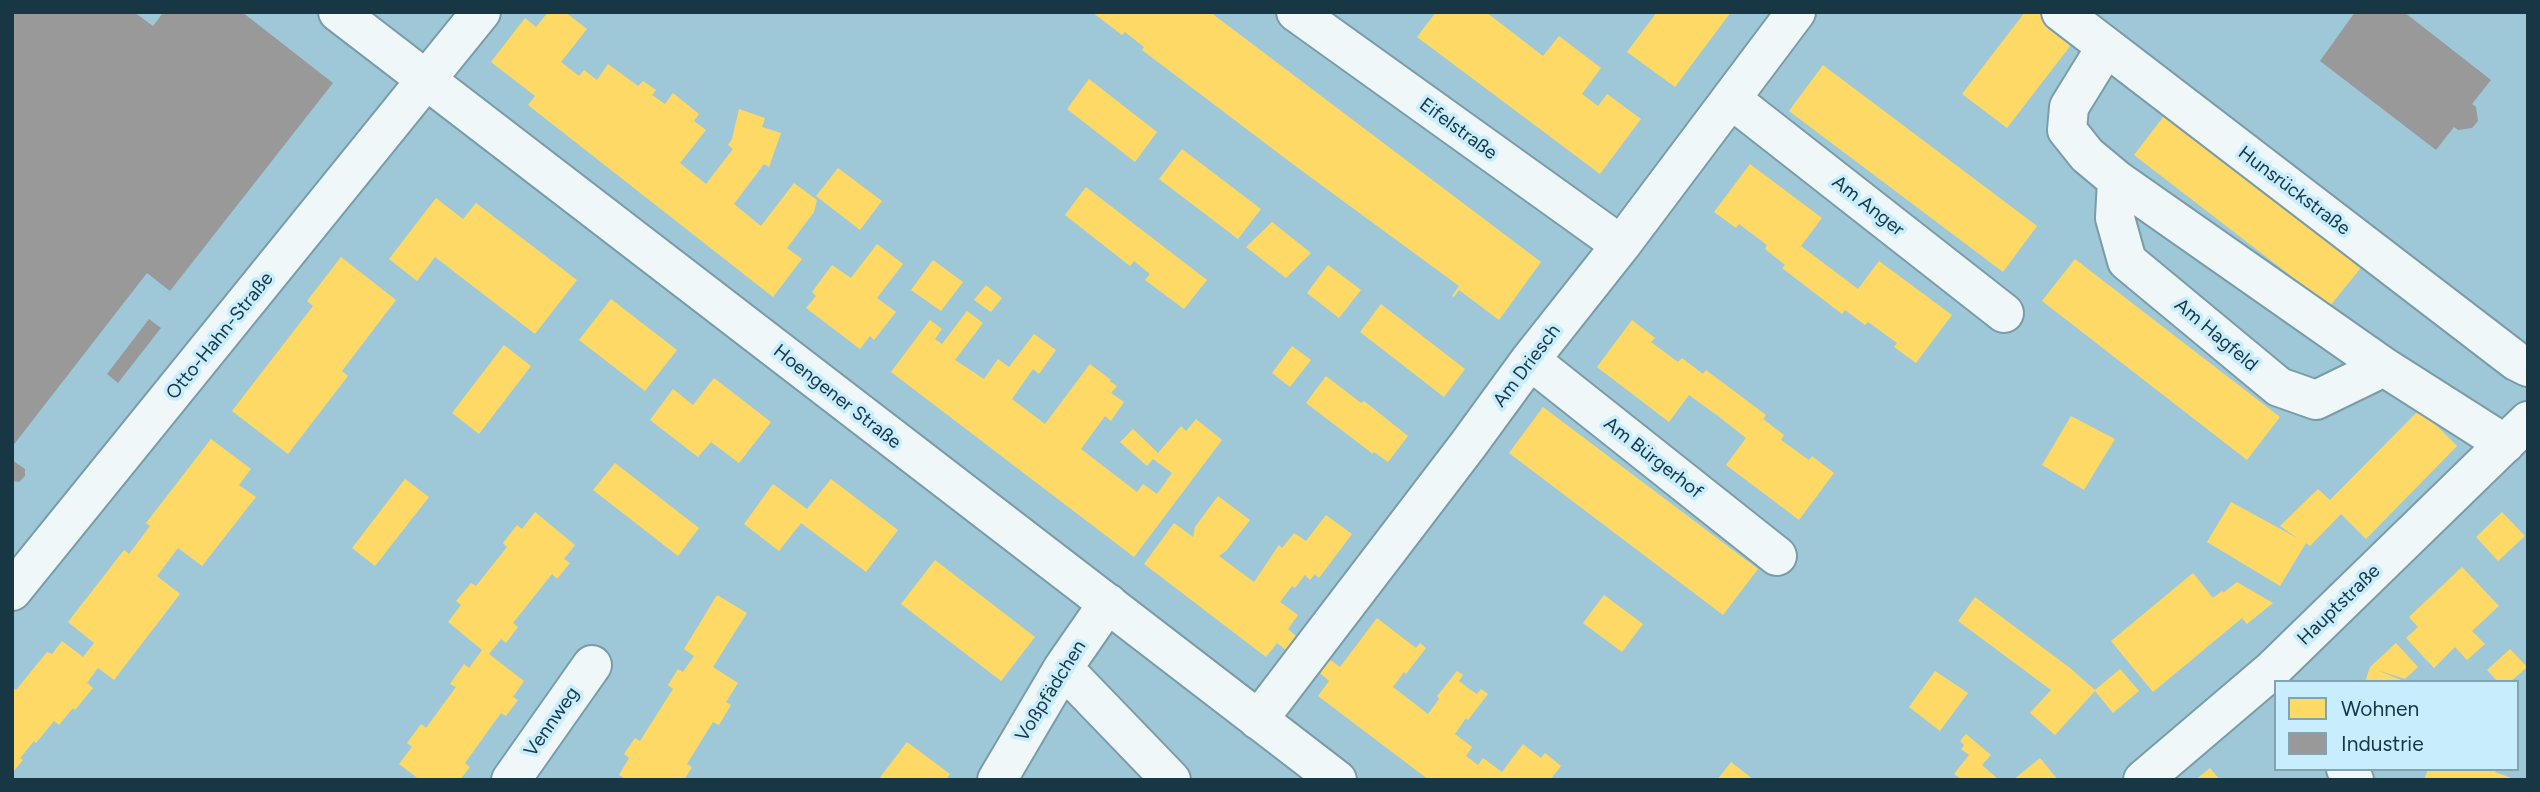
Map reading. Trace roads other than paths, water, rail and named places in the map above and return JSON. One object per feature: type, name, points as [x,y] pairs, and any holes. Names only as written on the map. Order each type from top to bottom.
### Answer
[{"type":"street","name":"Hoengener Straße","points":[[338,12],[1337,780]]},
{"type":"street","name":"Otto-Hahn-Straße","points":[[12,591],[481,12]]},
{"type":"street","name":"Eifelstraße","points":[[1296,12],[1620,245]]},
{"type":"street","name":"Am Driesch","points":[[1258,720],[1796,12]]},
{"type":"street","name":"Hunsrückstraße","points":[[2061,12],[2516,361],[2528,367]]},
{"type":"street","points":[[2106,47],[2069,107],[2067,130],[2087,155],[2117,180],[2385,367],[2516,433]]},
{"type":"street","name":"Am Anger","points":[[1731,99],[2004,313]]},
{"type":"street","name":"Am Hagfeld","points":[[2117,180],[2115,218],[2127,261],[2278,387],[2316,400],[2385,367]]},
{"type":"street","name":"Am Bürgerhof","points":[[1530,360],[1777,556]]},
{"type":"street","name":"Hauptstraße","points":[[2143,780],[2275,677],[2516,433]]},
{"type":"street","name":"Voßpfädchen","points":[[997,780],[1063,668],[1108,603]]},
{"type":"street","name":"Vennweg","points":[[511,780],[592,665]]},
{"type":"street","points":[[1063,668],[1171,780]]}]
